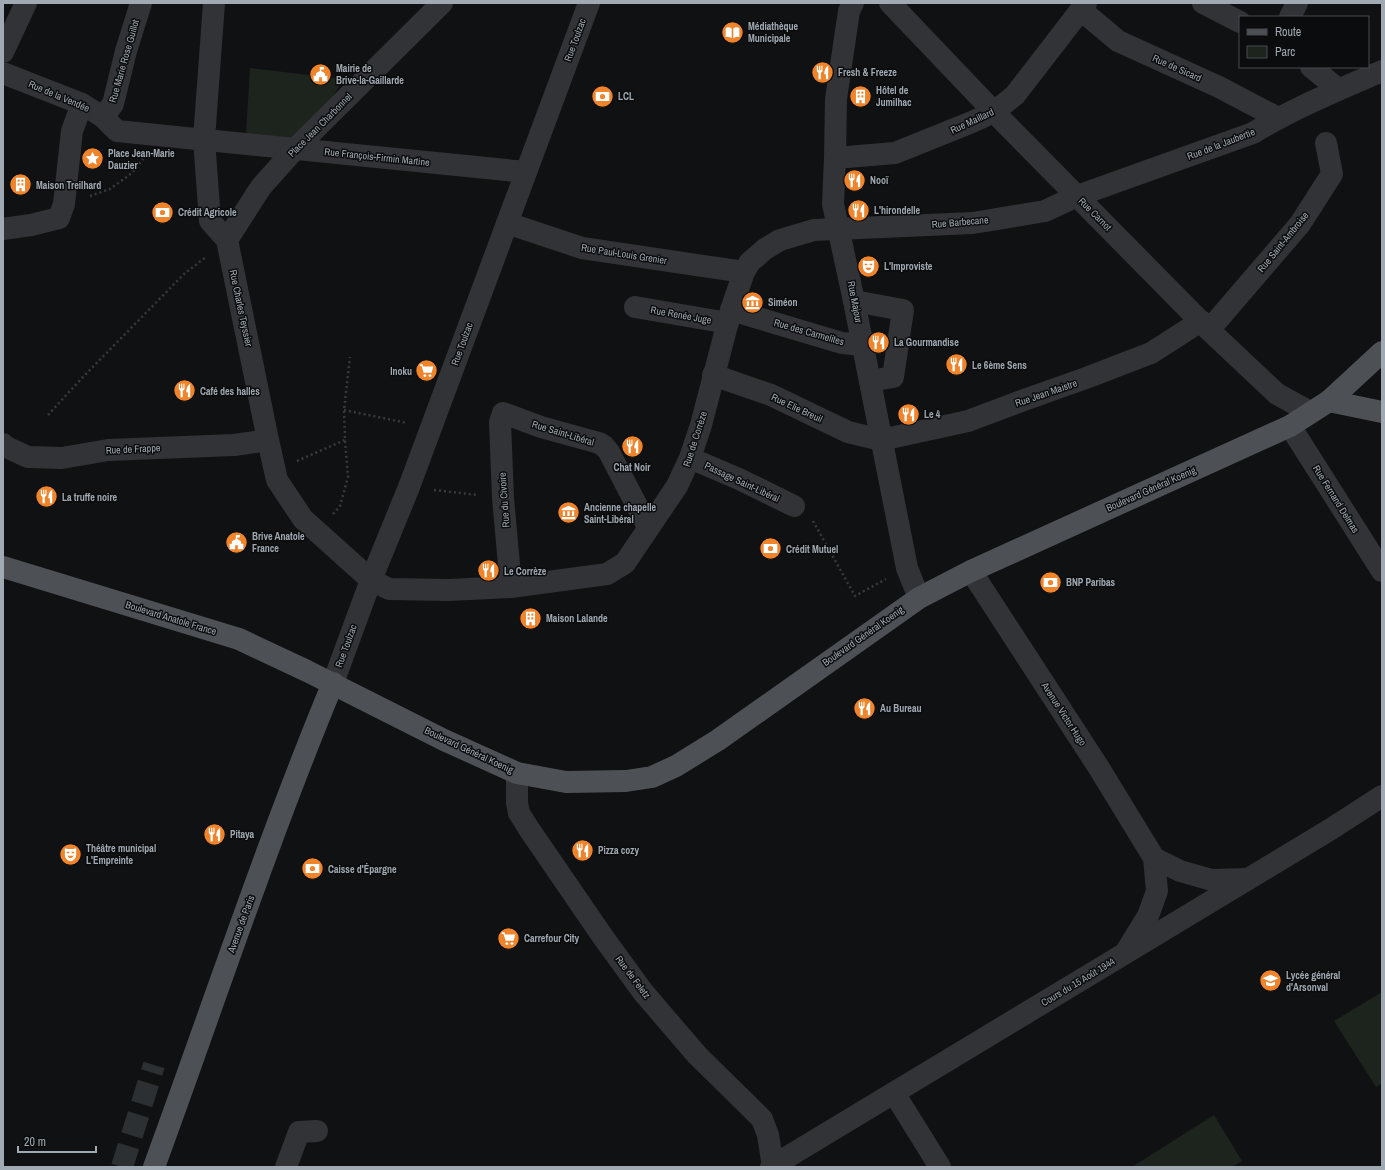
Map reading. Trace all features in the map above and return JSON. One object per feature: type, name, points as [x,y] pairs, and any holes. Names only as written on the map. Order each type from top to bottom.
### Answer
[{"type":"main road","name":"Boulevard Général Koenig","points":[[333,683],[444,740],[517,773],[566,782],[626,781],[652,777],[676,766],[718,740],[919,598],[971,571],[1290,426],[1329,401],[1382,352]]},
{"type":"main road","points":[[1329,401],[1382,412]]},
{"type":"main road","name":"Boulevard Anatole France","points":[[3,566],[239,639],[333,683]]},
{"type":"main road","name":"Avenue de Paris","points":[[154,1167],[243,918],[315,726],[333,683]]},
{"type":"street","points":[[3,52],[26,3]]},
{"type":"street","name":"Rue Marie Rose Guillot","points":[[102,117],[113,104],[126,51],[141,3]]},
{"type":"street","points":[[214,3],[204,138],[210,221],[227,240]]},
{"type":"street","name":"Rue Toulzac","points":[[333,683],[371,580],[409,487],[589,3]]},
{"type":"street","name":"Rue Majour","points":[[853,3],[850,11],[836,99],[833,204],[840,229],[881,440],[908,568],[919,598]]},
{"type":"street","name":"Rue Carnot","points":[[890,3],[994,112],[1205,325],[1277,394],[1310,412]]},
{"type":"street","points":[[1203,3],[1239,21]]},
{"type":"street","points":[[1290,16],[1297,3]]},
{"type":"street","name":"Place Jean Charbonnel","points":[[227,240],[261,187],[295,149],[439,4]]},
{"type":"street","name":"Rue Maillard","points":[[835,158],[895,152],[994,112],[1015,94],[1084,6]]},
{"type":"street","name":"Rue de Sicard","points":[[1084,6],[1118,42],[1220,87],[1278,118]]},
{"type":"street","points":[[1312,68],[1338,89]]},
{"type":"street","name":"Rue de la Jaubertie","points":[[1077,196],[1253,133],[1278,118],[1338,89],[1382,71]]},
{"type":"street","name":"Rue de la Vendée","points":[[3,73],[82,104],[102,117],[117,131],[204,138]]},
{"type":"street","points":[[3,229],[31,226],[59,218],[64,204],[72,131],[82,104]]},
{"type":"street","name":"Rue François-Firmin Martine","points":[[204,138],[295,149],[526,172]]},
{"type":"street","name":"Rue Saint-Ambroise","points":[[1205,325],[1300,224],[1332,174],[1326,143]]},
{"type":"street","name":"Rue Barbecane","points":[[840,229],[973,223],[1045,210],[1077,196]]},
{"type":"street","name":"Rue Paul-Louis Grenier","points":[[507,223],[582,248],[744,272]]},
{"type":"street","name":"Rue de Corrèze","points":[[371,580],[389,589],[449,590],[511,587],[607,574],[625,563],[677,486],[690,458],[701,424],[730,316],[744,272],[750,262],[765,249],[780,240],[814,230],[840,229]]},
{"type":"street","name":"Rue Charles Teyssier","points":[[227,240],[277,480],[303,519],[371,580]]},
{"type":"street","points":[[854,301],[903,310],[893,377],[870,381]]},
{"type":"street","name":"Rue Renée Juge","points":[[635,307],[730,316]]},
{"type":"street","name":"Rue des Carmelites","points":[[730,316],[842,343],[863,345]]},
{"type":"street","name":"Rue Jean Maistre","points":[[881,440],[968,421],[1151,353],[1205,325]]},
{"type":"street","name":"Rue Elie Breuil","points":[[713,375],[770,395],[848,432],[881,440]]},
{"type":"street","name":"Rue du Civoire","points":[[503,413],[500,422],[502,498],[511,587]]},
{"type":"street","name":"Rue Saint-Libéral","points":[[503,413],[541,427],[599,443],[604,446],[609,452],[648,527]]},
{"type":"street","name":"Rue Fernand Delmas","points":[[1290,426],[1382,571]]},
{"type":"street","name":"Rue de Frappe","points":[[3,444],[4,446],[28,457],[62,458],[108,450],[234,445],[268,440]]},
{"type":"street","name":"Passage Saint-Libéral","points":[[690,458],[739,480],[802,512]]},
{"type":"street","name":"Avenue Victor Hugo","points":[[971,571],[1099,768],[1154,858],[1158,891],[1148,916],[1124,954]]},
{"type":"street","name":"Rue de Feletz","points":[[517,773],[518,813],[603,937],[643,992],[698,1055],[762,1119],[768,1136],[772,1166]]},
{"type":"street","name":"Cours du 15 Août 1944","points":[[772,1166],[1249,879],[1382,796]]},
{"type":"street","points":[[1154,858],[1180,871],[1212,880],[1249,879]]},
{"type":"street","points":[[894,1093],[940,1167]]},
{"type":"street","points":[[286,1167],[299,1132],[317,1131]]},
{"type":"path","points":[[64,204],[110,189],[132,173],[143,160]]},
{"type":"path","points":[[48,415],[82,378],[184,274],[227,240]]},
{"type":"path","points":[[316,531],[340,506],[348,477],[344,410],[350,357]]},
{"type":"path","points":[[344,410],[430,428]]},
{"type":"path","points":[[275,470],[345,440]]},
{"type":"path","points":[[409,487],[502,498]]},
{"type":"path","points":[[802,512],[854,596],[908,568]]},
{"type":"green space","points":[[250,68],[344,79],[303,141],[246,134]]},
{"type":"green space","points":[[1382,992],[1382,1083],[1376,1087],[1334,1021]]},
{"type":"green space","points":[[1214,1115],[1242,1161],[1232,1167],[1132,1167]]},
{"type":"tunnel","points":[[122,1167],[154,1065]]},
{"type":"place","name":"Médiathèque Municipale","points":[[732,32]]},
{"type":"place","name":"Fresh & Freeze","points":[[823,72]]},
{"type":"place","name":"Mairie de Brive-la-Gaillarde","points":[[321,74]]},
{"type":"place","name":"LCL","points":[[602,96]]},
{"type":"place","name":"Hôtel de Jumilhac","points":[[861,96]]},
{"type":"place","name":"Place Jean-Marie Dauzier","points":[[92,159]]},
{"type":"place","name":"Nooï","points":[[854,180]]},
{"type":"place","name":"Maison Treilhard","points":[[21,185]]},
{"type":"place","name":"L'hirondelle","points":[[858,210]]},
{"type":"place","name":"Crédit Agricole","points":[[162,212]]},
{"type":"place","name":"L'Improviste","points":[[869,266]]},
{"type":"place","name":"Siméon","points":[[753,302]]},
{"type":"place","name":"La Gourmandise","points":[[878,342]]},
{"type":"place","name":"Le 6ème Sens","points":[[957,365]]},
{"type":"place","name":"Inoku","points":[[427,371]]},
{"type":"place","name":"Café des halles","points":[[185,391]]},
{"type":"place","name":"Le 4","points":[[909,414]]},
{"type":"place","name":"Chat Noir","points":[[632,447]]},
{"type":"place","name":"La truffe noire","points":[[46,497]]},
{"type":"place","name":"Ancienne chapelle Saint-Libéral","points":[[569,513]]},
{"type":"place","name":"Brive Anatole France","points":[[237,542]]},
{"type":"place","name":"Crédit Mutuel","points":[[770,549]]},
{"type":"place","name":"Le Corrèze","points":[[489,571]]},
{"type":"place","name":"BNP Paribas","points":[[1050,582]]},
{"type":"place","name":"Maison Lalande","points":[[531,618]]},
{"type":"place","name":"Au Bureau","points":[[865,708]]},
{"type":"place","name":"Pitaya","points":[[214,834]]},
{"type":"place","name":"Pizza cozy","points":[[583,850]]},
{"type":"place","name":"Théâtre municipal L'Empreinte","points":[[71,854]]},
{"type":"place","name":"Caisse d'Épargne","points":[[312,869]]},
{"type":"place","name":"Carrefour City","points":[[509,938]]},
{"type":"place","name":"Lycée général d'Arsonval","points":[[1270,981]]}]
